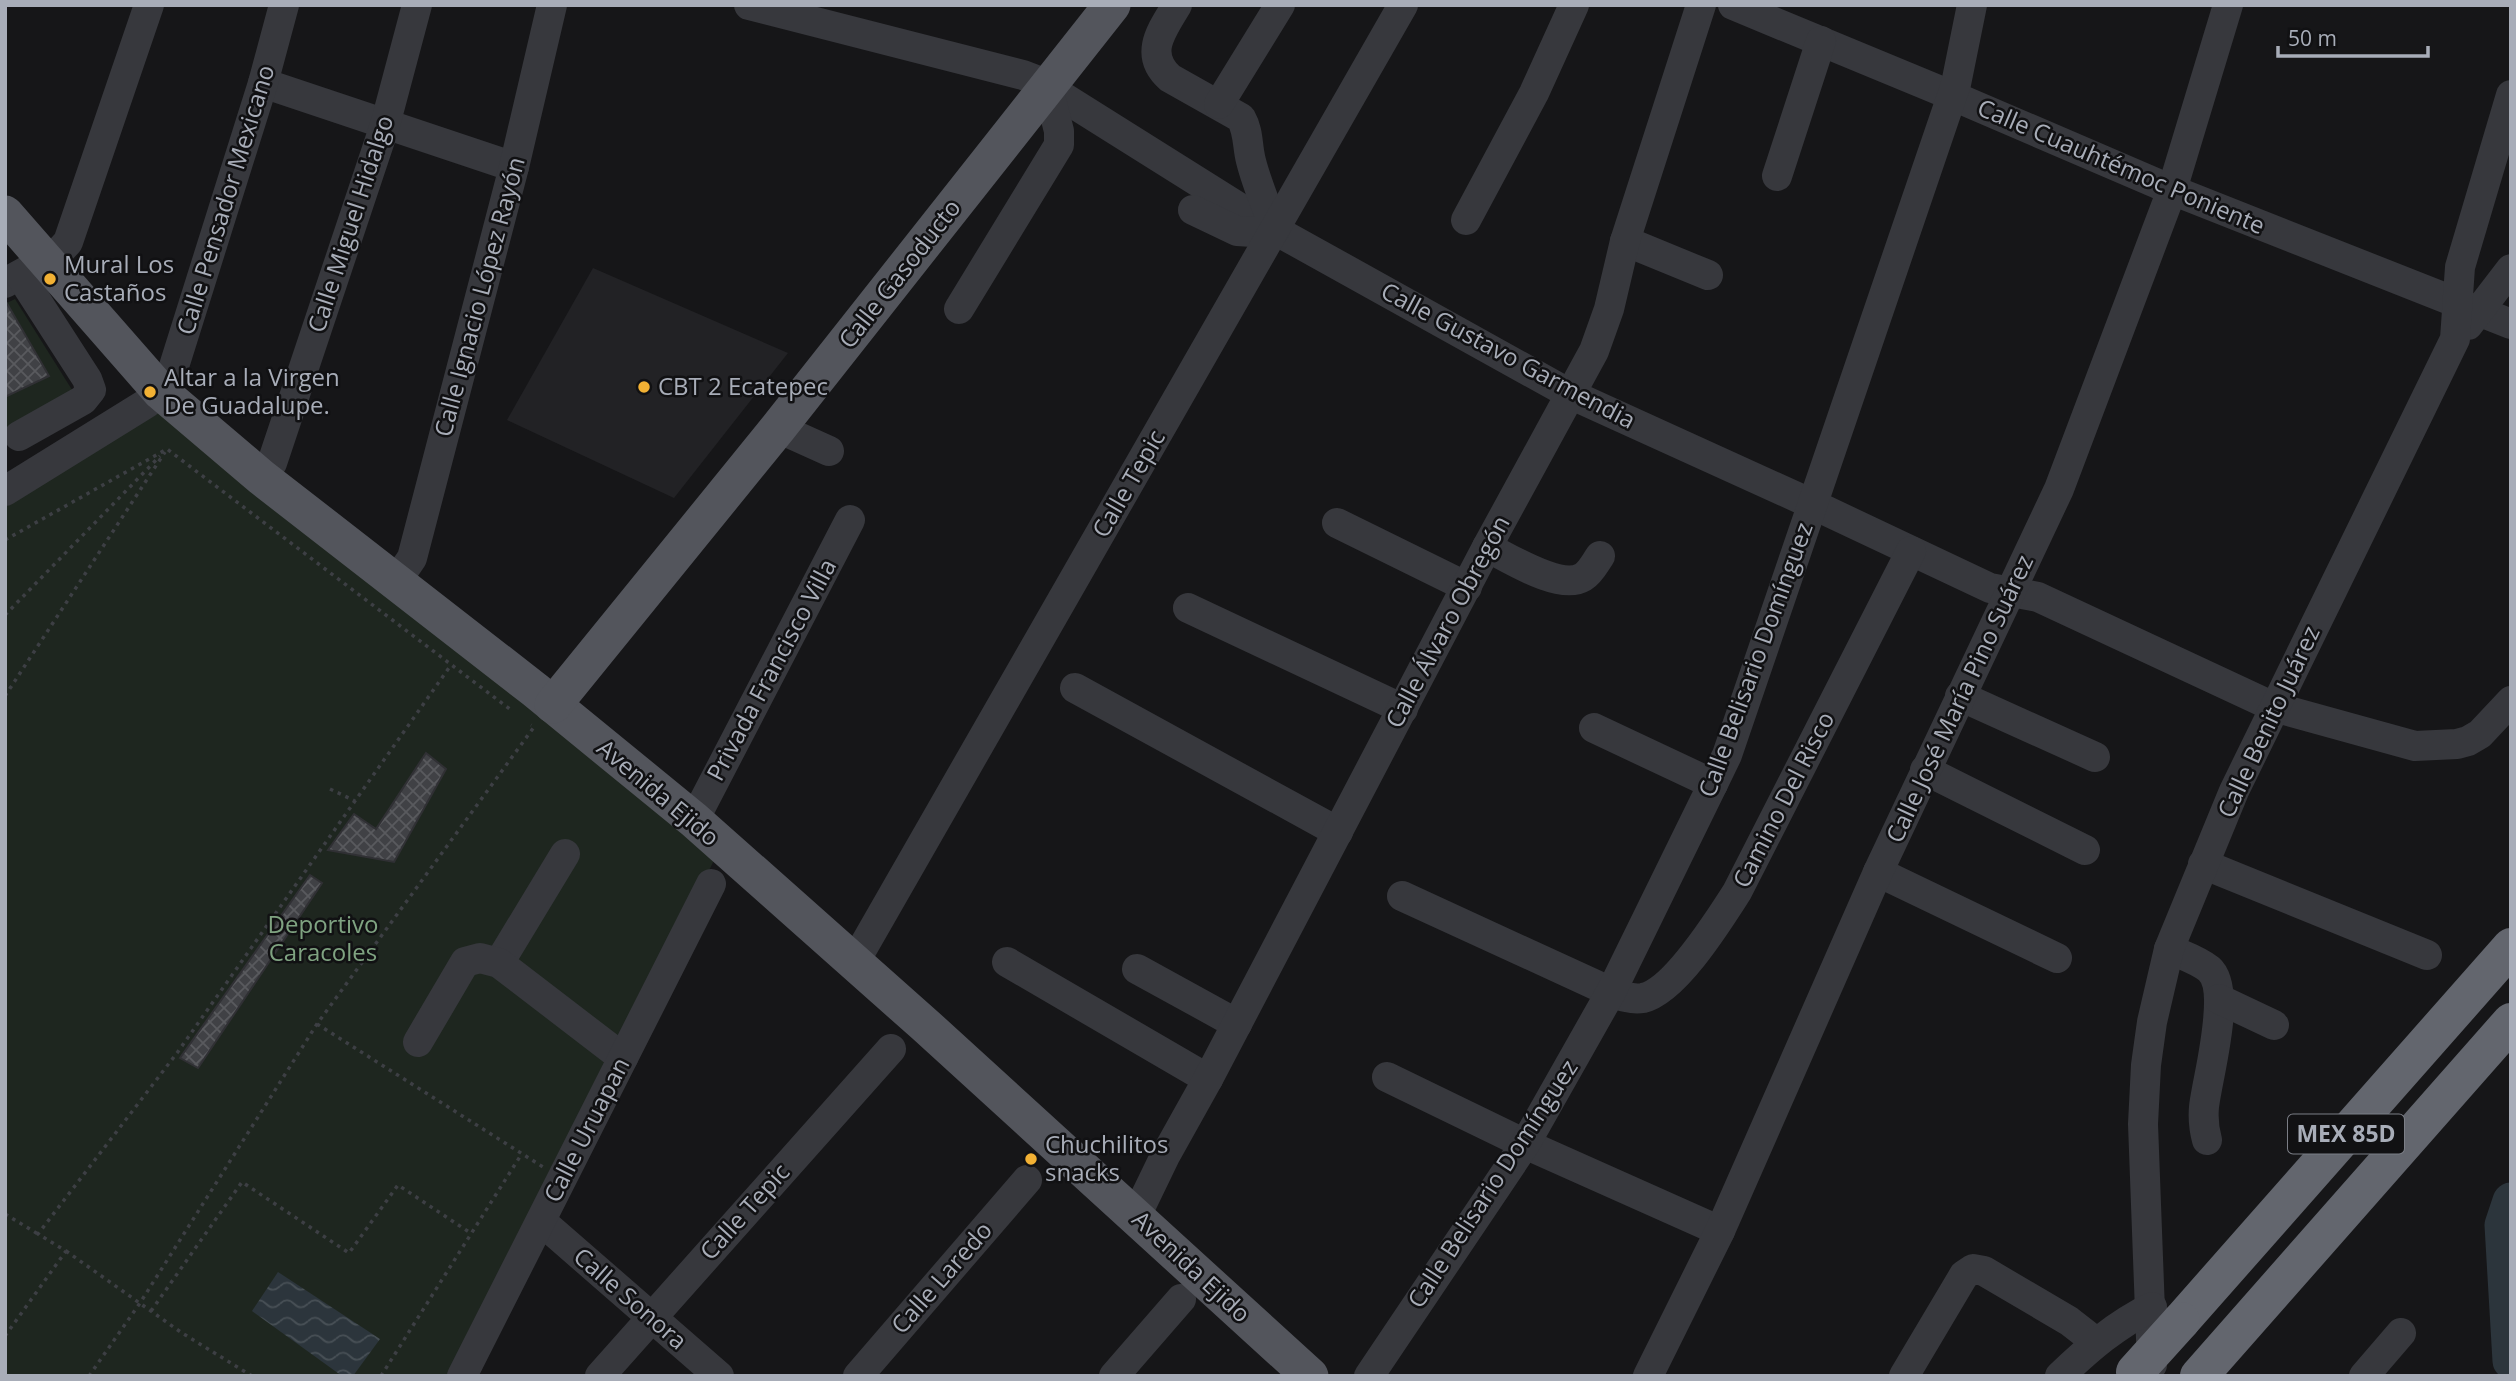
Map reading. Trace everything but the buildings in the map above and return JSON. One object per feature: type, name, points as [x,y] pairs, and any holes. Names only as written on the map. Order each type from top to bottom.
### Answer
[{"type":"highway","name":"MEX 85D","points":[[2139,1374],[2166,1314],[2511,947]]},
{"type":"highway","name":"MEX 85D","points":[[2199,1376],[2511,1022]]},
{"type":"main road","name":"Calle Gasoducto","points":[[538,712],[778,428],[1112,5]]},
{"type":"main road","name":"Avenida Ejido","points":[[5,214],[23,273],[261,477],[396,583],[538,712],[694,820],[1136,1216],[1310,1376]]},
{"type":"street","points":[[19,436],[83,400],[91,390],[23,273],[65,248],[73,231],[149,5]]},
{"type":"street","name":"Calle Pensador Mexicano","points":[[161,392],[175,369],[263,83],[284,5]]},
{"type":"street","name":"Calle Miguel Hidalgo","points":[[261,477],[272,463],[385,125],[417,5]]},
{"type":"street","name":"Calle Ignacio López Rayón","points":[[396,583],[412,558],[552,5]]},
{"type":"street","name":"Calle Gustavo Garmendia","points":[[749,5],[1023,75],[1275,230],[1570,394],[1990,588],[2039,597],[2274,707],[2389,740],[2415,746],[2436,746],[2457,744],[2480,734],[2511,701]]},
{"type":"street","points":[[1177,5],[1156,46],[1161,71],[1241,118],[1246,127],[1253,170],[1275,230],[1237,231],[1193,210]]},
{"type":"street","points":[[1219,104],[1280,5]]},
{"type":"street","name":"Calle Tepic","points":[[854,963],[1403,5]]},
{"type":"street","points":[[1466,220],[1534,93],[1574,5]]},
{"type":"street","name":"Calle Álvaro Obregón","points":[[1136,1216],[1165,1156],[1487,547],[1594,351],[1603,329],[1625,241],[1701,5]]},
{"type":"street","name":"Calle Cuauhtémoc Poniente","points":[[1733,5],[2172,190],[2511,324]]},
{"type":"street","name":"Calle Belisario Domínguez","points":[[1369,1376],[1525,1144],[1611,992],[1727,755],[1953,96],[1972,5]]},
{"type":"street","name":"Calle José María Pino Suárez","points":[[1648,1376],[1720,1231],[1878,872],[2059,489],[2172,190],[2228,5]]},
{"type":"street","points":[[1777,176],[1821,41]]},
{"type":"street","points":[[263,83],[513,167]]},
{"type":"street","points":[[959,309],[1059,145],[1059,131],[1048,88]]},
{"type":"street","points":[[2468,308],[2460,267],[2511,95]]},
{"type":"street","points":[[1625,241],[1708,275]]},
{"type":"street","name":"Calle Benito Juárez","points":[[2166,1314],[2143,1124],[2151,1022],[2169,949],[2203,863],[2274,707],[2468,308],[2511,269]]},
{"type":"street","points":[[5,491],[161,392]]},
{"type":"street","points":[[778,428],[829,451]]},
{"type":"street","name":"Privada Francisco Villa","points":[[694,820],[850,520]]},
{"type":"street","points":[[1337,523],[1467,587]]},
{"type":"street","points":[[1487,547],[1547,576],[1563,580],[1582,578],[1600,556]]},
{"type":"street","name":"Camino Del Risco","points":[[1402,896],[1611,992],[1631,999],[1652,995],[1680,970],[1711,932],[1752,866],[1911,551]]},
{"type":"street","points":[[1188,608],[1402,709]]},
{"type":"street","points":[[1075,688],[1338,832]]},
{"type":"street","points":[[1960,696],[2095,757]]},
{"type":"street","points":[[1594,728],[1713,784]]},
{"type":"street","points":[[1925,770],[2085,850]]},
{"type":"street","points":[[499,964],[565,854]]},
{"type":"street","points":[[2203,863],[2427,955]]},
{"type":"street","points":[[1878,872],[2057,958]]},
{"type":"street","name":"Calle Uruapan","points":[[462,1376],[712,884]]},
{"type":"street","points":[[2169,949],[2210,970],[2216,979],[2219,999],[2218,1031],[2204,1108],[2203,1124],[2207,1140]]},
{"type":"street","points":[[418,1042],[465,962],[480,958],[499,964],[623,1058]]},
{"type":"street","points":[[1007,962],[1208,1079]]},
{"type":"street","points":[[1137,969],[1237,1024]]},
{"type":"street","points":[[2219,999],[2274,1025]]},
{"type":"street","name":"Calle Tepic","points":[[600,1376],[891,1049]]},
{"type":"street","points":[[1387,1077],[1525,1144],[1720,1231]]},
{"type":"street","name":"Calle Laredo","points":[[858,1376],[1027,1180]]},
{"type":"street","name":"Calle Sonora","points":[[541,1222],[719,1376]]},
{"type":"street","points":[[1904,1376],[1964,1275],[1973,1269],[1984,1270],[2069,1321],[2096,1342]]},
{"type":"street","points":[[1114,1376],[1181,1299]]},
{"type":"street","points":[[2060,1376],[2096,1342],[2127,1319],[2166,1314]]},
{"type":"street","points":[[2364,1376],[2401,1333]]},
{"type":"path","points":[[5,540],[167,449]]},
{"type":"path","points":[[5,615],[167,449]]},
{"type":"path","points":[[167,449],[513,712]]},
{"type":"path","points":[[5,696],[167,449]]},
{"type":"path","points":[[38,1234],[177,1053],[451,665]]},
{"type":"path","points":[[89,1376],[140,1303],[317,1024],[534,727],[538,712]]},
{"type":"path","points":[[330,789],[355,801]]},
{"type":"path","points":[[317,1024],[521,1155],[562,1178]]},
{"type":"path","points":[[381,1376],[521,1155]]},
{"type":"path","points":[[151,1311],[243,1182],[349,1253],[398,1185],[472,1234]]},
{"type":"path","points":[[5,1214],[66,1251],[151,1311],[252,1376]]},
{"type":"path","points":[[5,1336],[66,1251]]},
{"type":"shaded area","name":"CBT 2 Ecatepec","points":[[593,268],[788,353],[674,498],[507,420]]},
{"type":"green space","points":[[15,299],[74,393],[5,433],[5,304]]},
{"type":"green space","name":"Deportivo Caracoles","points":[[171,395],[717,854],[465,1376],[5,1376],[5,498]]},
{"type":"water","points":[[278,1272],[380,1339],[353,1376],[342,1376],[252,1311]]},
{"type":"waterway","points":[[2511,1201],[2503,1225],[2511,1361]]},
{"type":"place","name":"Mural Los Castaños","points":[[50,279]]},
{"type":"place","name":"CBT 2 Ecatepec","points":[[644,387]]},
{"type":"place","name":"Altar a la Virgen De Guadalupe.","points":[[150,392]]},
{"type":"place","name":"Chuchilitos snacks","points":[[1031,1159]]}]
